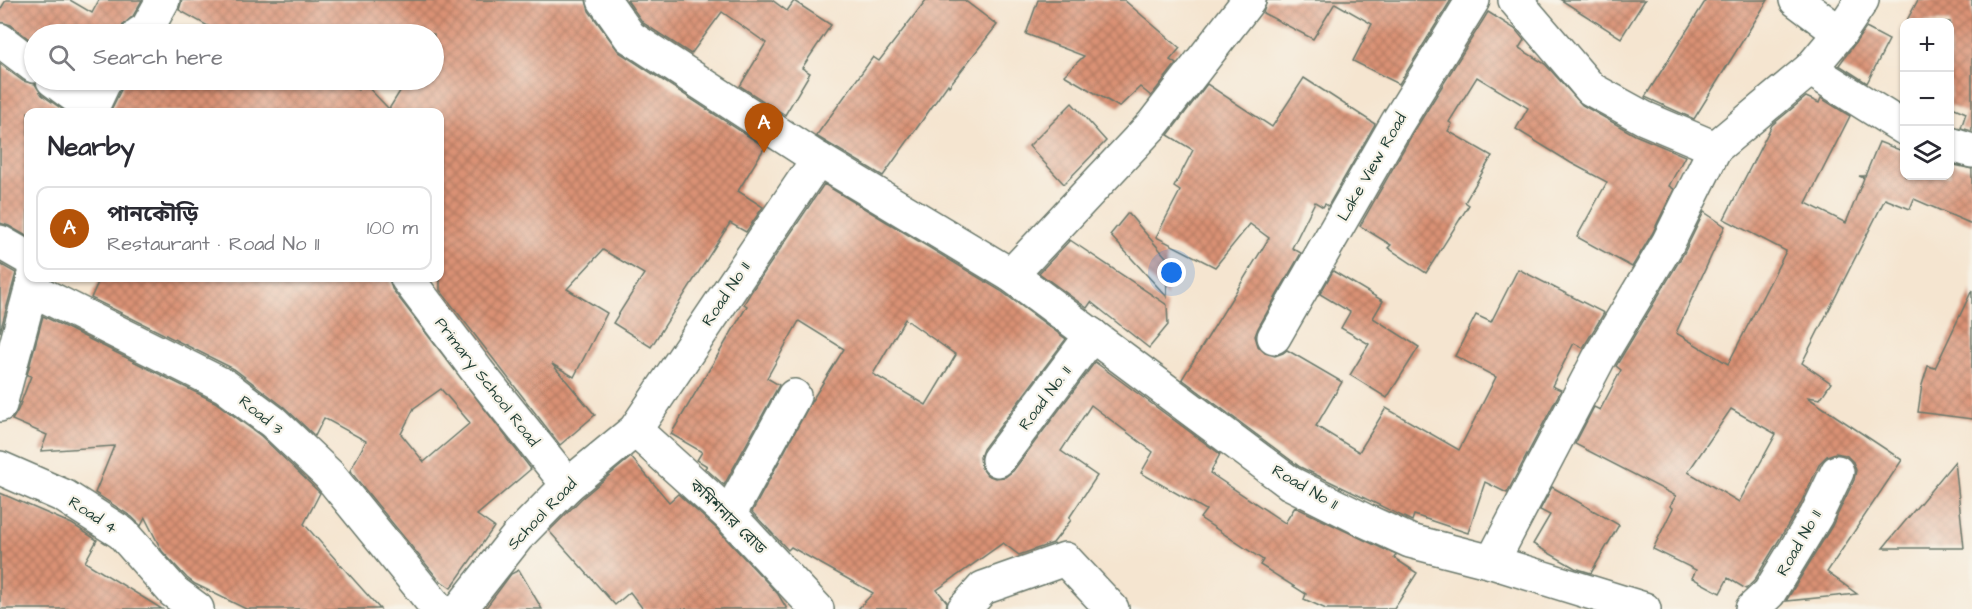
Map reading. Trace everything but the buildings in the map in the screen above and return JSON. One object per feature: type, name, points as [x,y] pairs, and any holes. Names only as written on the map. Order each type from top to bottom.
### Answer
[{"type":"street","points":[[150,24],[163,0]]},
{"type":"street","name":"Road No 11","points":[[604,0],[630,37],[818,159],[1011,275],[1290,483],[1410,541],[1492,562],[1644,609]]},
{"type":"street","points":[[1011,275],[1153,124],[1249,0]]},
{"type":"street","name":"Lake View Road","points":[[1274,337],[1397,123],[1473,0]]},
{"type":"street","points":[[1515,0],[1591,89],[1644,118],[1715,148]]},
{"type":"street","points":[[1796,0],[1840,33]]},
{"type":"street","points":[[1492,562],[1599,358],[1668,243],[1715,148],[1810,69],[1840,33],[1862,0]]},
{"type":"street","points":[[0,40],[24,58]]},
{"type":"street","points":[[1810,69],[1902,126]]},
{"type":"street","points":[[74,90],[95,100]]},
{"type":"street","points":[[1954,145],[1972,151]]},
{"type":"street","name":"Road No 11","points":[[635,430],[818,159]]},
{"type":"street","name":"Road 3","points":[[0,242],[24,268]]},
{"type":"street","points":[[0,405],[29,282]]},
{"type":"street","name":"Road 3","points":[[43,282],[225,386],[273,422],[329,475],[438,609]]},
{"type":"street","name":"Primary School Road","points":[[410,282],[477,372],[568,484]]},
{"type":"street","name":"Road No. 11","points":[[998,460],[1092,335]]},
{"type":"street","points":[[729,515],[794,396]]},
{"type":"street","name":"School Road","points":[[460,609],[517,537],[568,484],[635,430]]},
{"type":"street","name":"কমিশনার রোড","points":[[635,430],[729,515],[817,609]]},
{"type":"street","name":"Road 4","points":[[0,468],[64,496],[122,533],[174,592],[197,609]]},
{"type":"street","name":"Road No 11","points":[[1752,609],[1770,593],[1816,516],[1837,472]]},
{"type":"street","points":[[964,609],[984,588],[1065,559],[1112,609]]},
{"type":"place","name":"পানকৌড়ি","points":[[764,153]]}]
